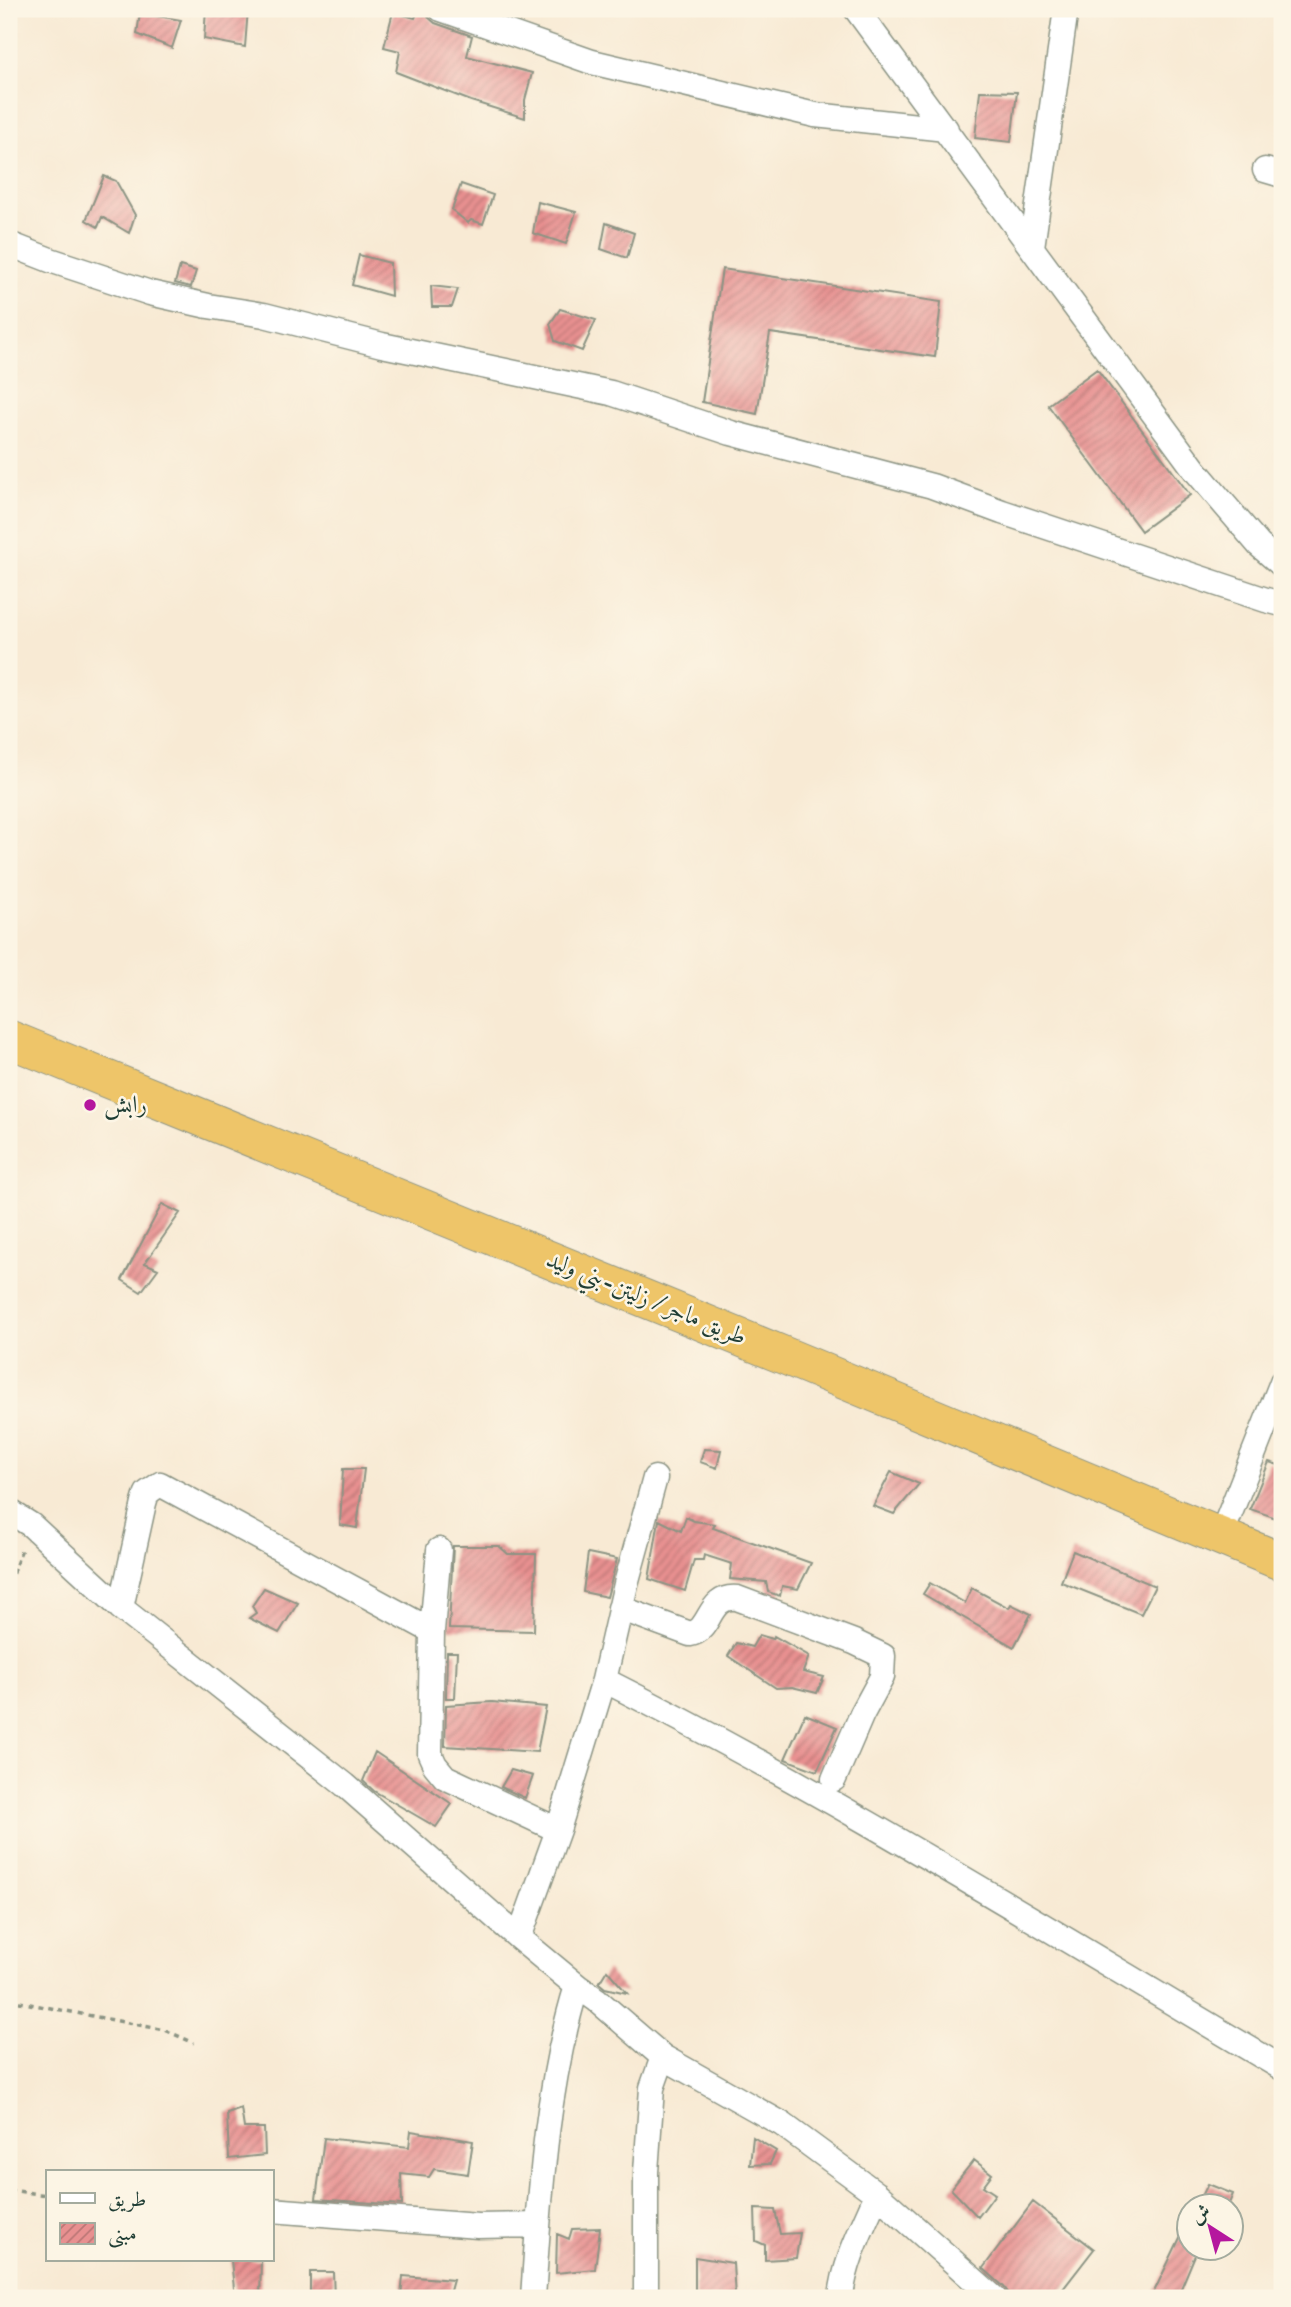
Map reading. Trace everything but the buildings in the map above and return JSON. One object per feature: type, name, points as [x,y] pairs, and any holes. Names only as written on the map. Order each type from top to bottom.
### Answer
[{"type":"highway","name":"طريق ماجر / زليتن-بني وليد","points":[[9,1039],[1282,1562]]},
{"type":"street","points":[[441,9],[592,62],[815,115],[946,130]]},
{"type":"street","points":[[856,9],[1195,470],[1259,545],[1282,565]]},
{"type":"street","points":[[1032,247],[1066,9]]},
{"type":"street","points":[[9,244],[150,293],[264,315],[382,345],[611,393],[732,433],[932,486],[1282,604]]},
{"type":"street","points":[[1221,1536],[1282,1382]]},
{"type":"street","points":[[519,1938],[558,1830],[604,1680],[620,1608],[655,1478]]},
{"type":"street","points":[[121,1608],[147,1493],[160,1484],[432,1631]]},
{"type":"street","points":[[9,1511],[31,1525],[121,1608],[345,1785],[519,1938],[663,2057],[782,2124],[877,2194],[994,2298]]},
{"type":"street","points":[[439,1550],[432,1631],[430,1754],[445,1777],[558,1830]]},
{"type":"street","points":[[620,1608],[690,1634],[700,1630],[722,1600],[728,1597],[737,1598],[854,1642],[883,1656],[881,1677],[834,1779]]},
{"type":"street","points":[[604,1680],[840,1807],[1282,2068]]},
{"type":"street","points":[[533,2298],[552,2101],[563,2031],[577,1986]]},
{"type":"street","points":[[646,2298],[646,2172],[652,2088],[663,2057]]},
{"type":"street","points":[[841,2298],[854,2247],[877,2194]]},
{"type":"street","points":[[273,2210],[478,2227],[538,2225]]},
{"type":"path","points":[[9,1583],[31,1525]]},
{"type":"path","points":[[9,2000],[165,2030],[194,2043]]},
{"type":"path","points":[[9,2190],[46,2195]]},
{"type":"place","name":"رابش","points":[[90,1105]]}]
